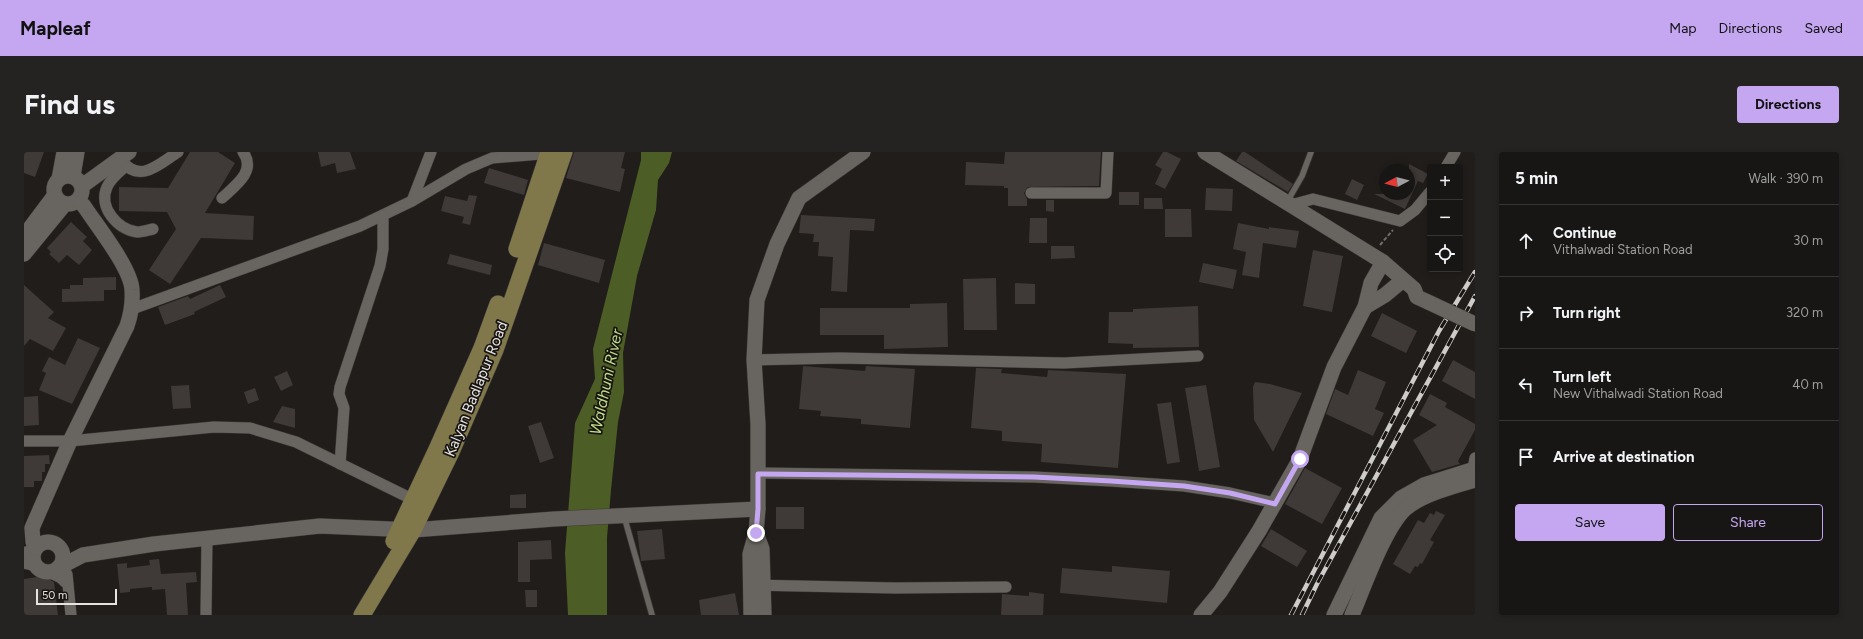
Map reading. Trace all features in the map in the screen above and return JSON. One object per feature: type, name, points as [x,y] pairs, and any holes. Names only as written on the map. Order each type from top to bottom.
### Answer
[{"type":"main road","name":"Kalyan Badlapur Road","points":[[362,615],[407,529],[495,350],[554,152]]},
{"type":"main road","name":"Kalyan Badlapur Road","points":[[350,615],[407,529]]},
{"type":"street","points":[[43,548],[38,516],[70,441],[127,326],[132,308],[132,289],[128,274],[84,206],[69,190],[64,152]]},
{"type":"street","points":[[24,254],[69,190],[78,152]]},
{"type":"street","points":[[125,159],[133,172],[144,172],[178,152]]},
{"type":"street","points":[[222,198],[242,180],[248,170],[247,158],[243,152]]},
{"type":"street","points":[[412,201],[431,152]]},
{"type":"street","points":[[132,308],[360,226],[412,201],[466,169],[492,158],[554,152]]},
{"type":"street","points":[[764,615],[750,554],[756,533],[758,509],[758,424],[754,360],[757,300],[777,244],[798,198],[863,152]]},
{"type":"street","points":[[1031,193],[1106,193],[1108,152]]},
{"type":"street","points":[[1448,164],[1455,152]]},
{"type":"street","points":[[1213,154],[1377,259],[1408,285],[1423,289],[1430,298],[1475,324]]},
{"type":"street","points":[[24,236],[69,190],[125,159]]},
{"type":"street","points":[[125,159],[107,186],[104,198],[108,212],[126,229],[139,232],[153,229]]},
{"type":"street","points":[[1289,204],[1313,199],[1400,221],[1415,210],[1427,196]]},
{"type":"street","points":[[340,464],[344,408],[340,394],[340,387],[380,266],[383,249],[383,216]]},
{"type":"street","points":[[1201,615],[1220,592],[1275,504],[1300,459],[1334,366],[1365,307],[1377,259]]},
{"type":"street","points":[[1365,307],[1385,295],[1408,285]]},
{"type":"street","points":[[1430,298],[1475,314]]},
{"type":"street","points":[[754,360],[840,358],[1064,363],[1198,356]]},
{"type":"street","points":[[24,441],[70,441],[214,427],[250,428],[296,442],[420,503]]},
{"type":"street","points":[[1334,615],[1381,518],[1401,498],[1424,484],[1474,471]]},
{"type":"street","points":[[1352,615],[1392,525],[1406,509],[1474,471]]},
{"type":"street","points":[[758,474],[1034,477],[1125,481],[1184,486],[1230,493],[1275,504]]},
{"type":"street","points":[[42,567],[83,555],[207,537],[320,526],[407,529],[554,519],[758,509]]},
{"type":"street","points":[[206,615],[207,537]]},
{"type":"street","points":[[43,548],[83,555]]},
{"type":"street","points":[[42,567],[63,559],[43,548]]},
{"type":"street","points":[[43,548],[33,557],[42,567],[67,574],[71,615]]},
{"type":"street","points":[[756,585],[895,588],[1006,587]]},
{"type":"street","points":[[751,615],[756,585]]},
{"type":"lane","points":[[1289,204],[1311,152]]},
{"type":"lane","points":[[621,516],[652,615]]},
{"type":"path","points":[[1377,259],[1400,221]]},
{"type":"water","name":"Waldhuni River","points":[[641,152],[672,152],[669,163],[658,180],[656,210],[637,276],[623,353],[624,392],[618,422],[607,538],[607,615],[568,615],[565,553],[575,423],[595,379],[593,349],[641,160]]},
{"type":"building","points":[[24,152],[44,152],[35,177],[24,173]]},
{"type":"building","points":[[190,152],[218,152],[235,163],[205,213],[254,216],[253,240],[201,238],[170,284],[149,270],[176,229],[167,212],[119,211],[119,187],[168,188]]},
{"type":"building","points":[[318,152],[350,152],[356,169],[337,173],[335,163],[321,167]]},
{"type":"building","points":[[574,152],[625,152],[621,168],[625,169],[620,192],[566,178]]},
{"type":"building","points":[[1005,152],[1101,152],[1099,186],[1028,187],[1024,193],[1027,199],[1027,206],[1008,206],[1008,188],[1004,188],[1004,186],[965,185],[966,162],[1004,164]]},
{"type":"building","points":[[1163,152],[1167,152],[1181,159],[1165,189],[1155,184],[1162,169],[1155,165]]},
{"type":"building","points":[[1242,152],[1245,152],[1293,184],[1288,192],[1236,161]]},
{"type":"building","points":[[1415,167],[1427,173],[1423,183],[1418,181],[1415,187]]},
{"type":"building","points":[[489,168],[528,180],[524,195],[484,183]]},
{"type":"building","points":[[1352,179],[1364,185],[1357,200],[1345,194]]},
{"type":"building","points":[[1206,188],[1233,189],[1232,211],[1205,210]]},
{"type":"building","points":[[1119,192],[1139,192],[1139,205],[1119,205]]},
{"type":"building","points":[[469,195],[477,196],[470,225],[462,223],[464,217],[441,211],[445,196],[467,201]]},
{"type":"building","points":[[1144,198],[1162,198],[1163,209],[1144,209]]},
{"type":"building","points":[[1046,200],[1054,200],[1054,212],[1046,211]]},
{"type":"building","points":[[1386,200],[1409,200],[1405,209]]},
{"type":"building","points":[[1165,209],[1191,209],[1192,237],[1165,237]]},
{"type":"building","points":[[801,215],[875,219],[874,231],[850,230],[847,292],[831,291],[833,257],[818,256],[819,242],[813,242],[814,234],[799,233]]},
{"type":"building","points":[[1030,218],[1047,218],[1047,243],[1029,243]]},
{"type":"building","points":[[71,222],[87,237],[83,241],[92,250],[79,265],[67,255],[59,263],[49,254],[51,252],[47,248]]},
{"type":"building","points":[[1238,223],[1269,229],[1269,227],[1299,231],[1296,248],[1263,243],[1259,278],[1242,275],[1246,252],[1233,249]]},
{"type":"building","points":[[544,243],[605,260],[599,283],[538,265]]},
{"type":"building","points":[[1051,246],[1074,246],[1075,258],[1051,259]]},
{"type":"building","points":[[1313,250],[1343,256],[1332,312],[1303,306]]},
{"type":"building","points":[[450,254],[492,265],[490,275],[447,264]]},
{"type":"building","points":[[1203,263],[1237,270],[1233,289],[1199,282]]},
{"type":"building","points":[[116,277],[116,290],[104,290],[104,301],[62,302],[62,289],[70,289],[70,285],[83,285],[83,278]]},
{"type":"building","points":[[996,278],[997,330],[964,330],[963,279]]},
{"type":"building","points":[[1015,283],[1035,284],[1035,304],[1015,304]]},
{"type":"building","points":[[24,285],[54,312],[48,318],[66,328],[53,351],[30,339],[24,346]]},
{"type":"building","points":[[220,285],[226,297],[194,312],[195,314],[165,325],[158,307],[188,296],[190,299]]},
{"type":"building","points":[[947,303],[948,347],[884,349],[884,335],[820,335],[820,308],[910,308],[910,304]]},
{"type":"building","points":[[1198,306],[1199,347],[1133,348],[1133,344],[1108,343],[1109,312],[1133,312],[1133,309]]},
{"type":"building","points":[[1382,313],[1417,331],[1406,353],[1371,336]]},
{"type":"building","points":[[78,338],[100,348],[72,404],[39,390],[46,373],[42,371],[49,357],[65,365]]},
{"type":"building","points":[[1453,360],[1475,372],[1475,399],[1442,381]]},
{"type":"building","points":[[803,366],[865,371],[866,366],[915,369],[910,428],[861,424],[861,419],[820,416],[821,411],[799,409]]},
{"type":"building","points":[[976,368],[1002,369],[1001,373],[1047,377],[1048,370],[1126,374],[1118,468],[1041,462],[1042,444],[1002,441],[1002,431],[971,428]]},
{"type":"building","points":[[1358,370],[1386,382],[1375,409],[1384,413],[1373,436],[1326,414],[1335,389],[1348,395]]},
{"type":"building","points":[[287,371],[293,385],[281,391],[274,377]]},
{"type":"building","points":[[1255,382],[1270,384],[1302,393],[1273,452],[1254,420],[1253,387]]},
{"type":"building","points":[[189,385],[191,408],[173,409],[171,386]]},
{"type":"building","points":[[1206,385],[1220,467],[1199,471],[1185,388]]},
{"type":"building","points":[[255,388],[259,400],[248,404],[244,392]]},
{"type":"building","points":[[1430,394],[1447,403],[1445,407],[1475,424],[1475,430],[1458,461],[1460,464],[1432,472],[1413,440],[1437,425],[1419,415]]},
{"type":"building","points":[[38,396],[39,425],[24,426],[24,397]]},
{"type":"building","points":[[1171,402],[1180,462],[1167,464],[1157,404]]},
{"type":"building","points":[[282,406],[295,409],[295,428],[273,422]]},
{"type":"building","points":[[541,422],[554,458],[540,463],[528,426]]},
{"type":"building","points":[[49,455],[50,464],[45,464],[45,472],[42,472],[42,481],[34,481],[34,487],[24,487],[24,456]]},
{"type":"building","points":[[1305,468],[1342,488],[1322,524],[1285,504]]},
{"type":"building","points":[[526,494],[526,508],[510,508],[510,495]]},
{"type":"building","points":[[776,507],[804,507],[804,529],[776,529]]},
{"type":"building","points":[[1436,511],[1445,515],[1430,540],[1434,542],[1422,564],[1420,563],[1418,567],[1415,566],[1410,574],[1393,564],[1418,520],[1424,523],[1430,513],[1434,515]]},
{"type":"building","points":[[662,529],[665,559],[641,561],[637,531]]},
{"type":"building","points":[[1271,529],[1307,551],[1297,567],[1261,546]]},
{"type":"building","points":[[551,540],[552,559],[530,560],[530,582],[518,582],[518,542]]},
{"type":"building","points":[[159,559],[161,574],[196,572],[197,582],[186,583],[188,615],[167,615],[165,589],[152,590],[152,587],[130,589],[130,592],[120,593],[117,564],[127,563],[127,568],[150,565],[149,560]]},
{"type":"building","points":[[1112,566],[1170,571],[1167,603],[1060,593],[1062,568],[1112,572]]},
{"type":"building","points":[[43,576],[54,582],[58,615],[24,615],[24,579]]},
{"type":"building","points":[[525,590],[537,590],[537,607],[526,607]]},
{"type":"building","points":[[1029,592],[1044,594],[1043,615],[1001,615],[1002,594],[1029,596]]},
{"type":"building","points":[[735,593],[739,615],[701,615],[699,600]]},
{"type":"railway","points":[[1291,615],[1439,331],[1475,272]]},
{"type":"railway","points":[[1302,615],[1317,584],[1475,296]]},
{"type":"route","points":[[756,533],[758,474],[1034,477],[1146,483],[1184,486],[1230,493],[1275,504],[1300,459]]}]
